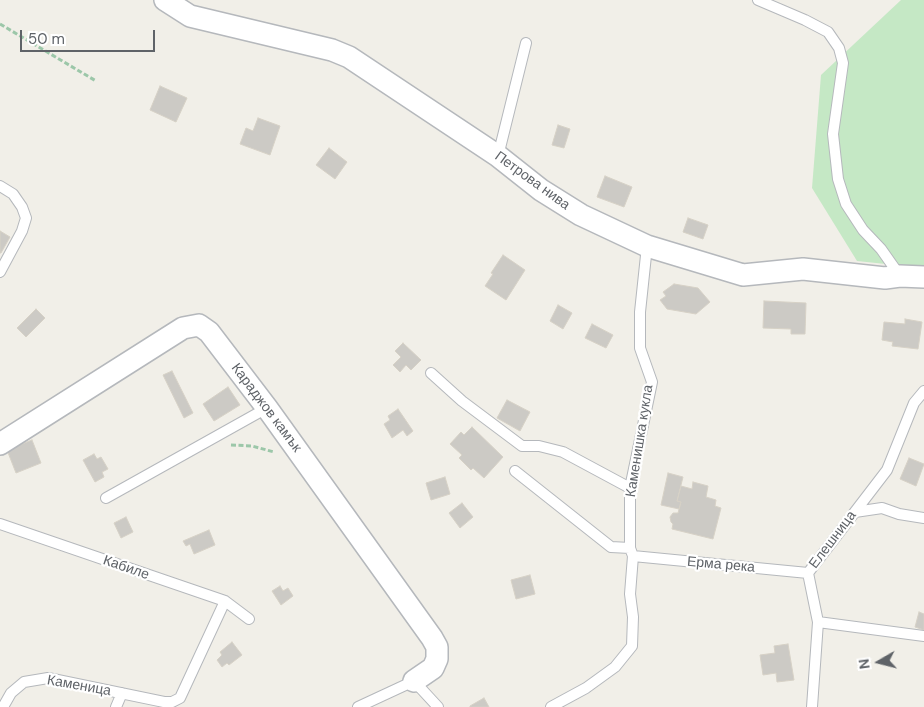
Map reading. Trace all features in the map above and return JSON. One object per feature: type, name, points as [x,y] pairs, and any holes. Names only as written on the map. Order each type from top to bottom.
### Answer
[{"type":"street","name":"Петрова нива","points":[[164,0],[190,16],[332,50],[349,57],[498,156],[541,190],[581,215],[647,246],[744,275],[803,269],[885,278],[900,276],[924,277]]},
{"type":"street","name":"Караджов камък","points":[[0,444],[183,328],[199,325],[209,332],[267,408],[435,643],[437,659],[433,668],[414,682]]},
{"type":"lane","points":[[766,1],[828,32],[839,48],[843,63],[834,134],[838,179],[846,204],[863,230],[881,248],[900,276]]},
{"type":"lane","points":[[498,156],[526,43]]},
{"type":"lane","points":[[0,186],[14,194],[26,218],[22,231],[0,272]]},
{"type":"lane","name":"Каменишка кукла","points":[[550,707],[586,688],[615,667],[632,646],[634,616],[630,594],[632,552],[630,488],[652,382],[640,348],[640,312],[647,246]]},
{"type":"lane","points":[[431,373],[462,401],[522,446],[539,446],[563,452],[630,488]]},
{"type":"lane","name":"Елешница","points":[[812,707],[818,622],[808,573],[887,470],[914,403],[924,391]]},
{"type":"lane","points":[[106,498],[267,408]]},
{"type":"lane","name":"Ерма река","points":[[514,471],[611,547],[632,552],[808,573]]},
{"type":"lane","points":[[855,512],[882,508],[899,514],[924,518]]},
{"type":"lane","name":"Кабиле","points":[[0,524],[225,602],[249,619]]},
{"type":"lane","name":"Каменица","points":[[3,707],[11,692],[24,682],[48,678],[122,694],[172,702],[180,698],[225,602]]},
{"type":"lane","points":[[818,622],[924,636]]},
{"type":"lane","points":[[358,707],[414,682],[438,707]]},
{"type":"lane","points":[[116,707],[122,694]]},
{"type":"path","points":[[0,24],[96,81]]},
{"type":"path","points":[[196,448],[223,444],[252,446],[302,457]]},
{"type":"green space","points":[[901,0],[924,0],[924,268],[857,261],[812,188],[821,75]]},
{"type":"building","points":[[160,86],[187,98],[176,122],[150,110]]},
{"type":"building","points":[[258,118],[280,126],[270,155],[240,144],[246,128],[253,131]]},
{"type":"building","points":[[558,125],[570,129],[564,148],[552,145]]},
{"type":"building","points":[[329,148],[347,162],[335,179],[316,165]]},
{"type":"building","points":[[605,176],[632,187],[624,207],[597,197]]},
{"type":"building","points":[[688,218],[708,225],[703,239],[683,232]]},
{"type":"building","points":[[0,231],[10,237],[1,253],[0,253]]},
{"type":"building","points":[[503,255],[525,270],[506,300],[485,286]]},
{"type":"building","points":[[674,284],[698,288],[710,302],[696,314],[667,309],[660,300],[666,296],[663,292]]},
{"type":"building","points":[[764,301],[806,303],[805,334],[791,334],[791,329],[763,328]]},
{"type":"building","points":[[558,305],[572,313],[563,329],[550,321]]},
{"type":"building","points":[[36,309],[45,318],[26,337],[17,328]]},
{"type":"building","points":[[905,319],[922,322],[918,349],[892,346],[893,342],[882,340],[884,322],[905,324]]},
{"type":"building","points":[[592,324],[613,335],[606,348],[585,338]]},
{"type":"building","points":[[403,343],[421,360],[411,370],[406,365],[400,372],[393,365],[401,357],[395,351]]},
{"type":"building","points":[[172,371],[193,413],[184,418],[163,375]]},
{"type":"building","points":[[228,387],[240,405],[214,421],[203,404]]},
{"type":"building","points":[[507,400],[530,412],[520,431],[497,418]]},
{"type":"building","points":[[398,409],[413,431],[407,436],[403,430],[392,438],[384,424],[390,420],[388,416]]},
{"type":"building","points":[[472,427],[503,457],[484,478],[473,468],[471,470],[459,458],[462,455],[450,444],[461,432],[464,435]]},
{"type":"building","points":[[32,440],[41,463],[16,473],[7,450]]},
{"type":"building","points":[[94,454],[97,459],[101,457],[108,469],[102,472],[104,477],[95,482],[83,460]]},
{"type":"building","points":[[909,458],[924,464],[916,486],[900,479]]},
{"type":"building","points":[[668,473],[683,477],[677,501],[681,502],[679,509],[661,505]]},
{"type":"building","points":[[445,477],[450,494],[431,500],[426,483]]},
{"type":"building","points":[[693,482],[708,486],[706,497],[716,500],[715,506],[721,508],[713,539],[672,529],[673,524],[670,517],[673,513],[678,513],[681,502],[677,501],[681,486],[692,489]]},
{"type":"building","points":[[462,503],[473,517],[460,528],[449,513]]},
{"type":"building","points":[[126,517],[133,532],[121,538],[114,523]]},
{"type":"building","points":[[209,530],[215,545],[194,554],[190,544],[186,546],[183,541]]},
{"type":"building","points":[[530,575],[535,594],[516,599],[511,580]]},
{"type":"building","points":[[280,586],[283,591],[288,588],[293,596],[281,605],[272,591]]},
{"type":"building","points":[[919,612],[924,614],[924,630],[915,627]]},
{"type":"building","points":[[232,642],[242,655],[229,665],[227,663],[222,667],[217,660],[222,655],[220,652]]},
{"type":"building","points":[[788,644],[794,680],[777,682],[776,673],[763,675],[760,655],[775,653],[774,646]]},
{"type":"building","points":[[484,698],[489,707],[470,707],[470,706]]}]
